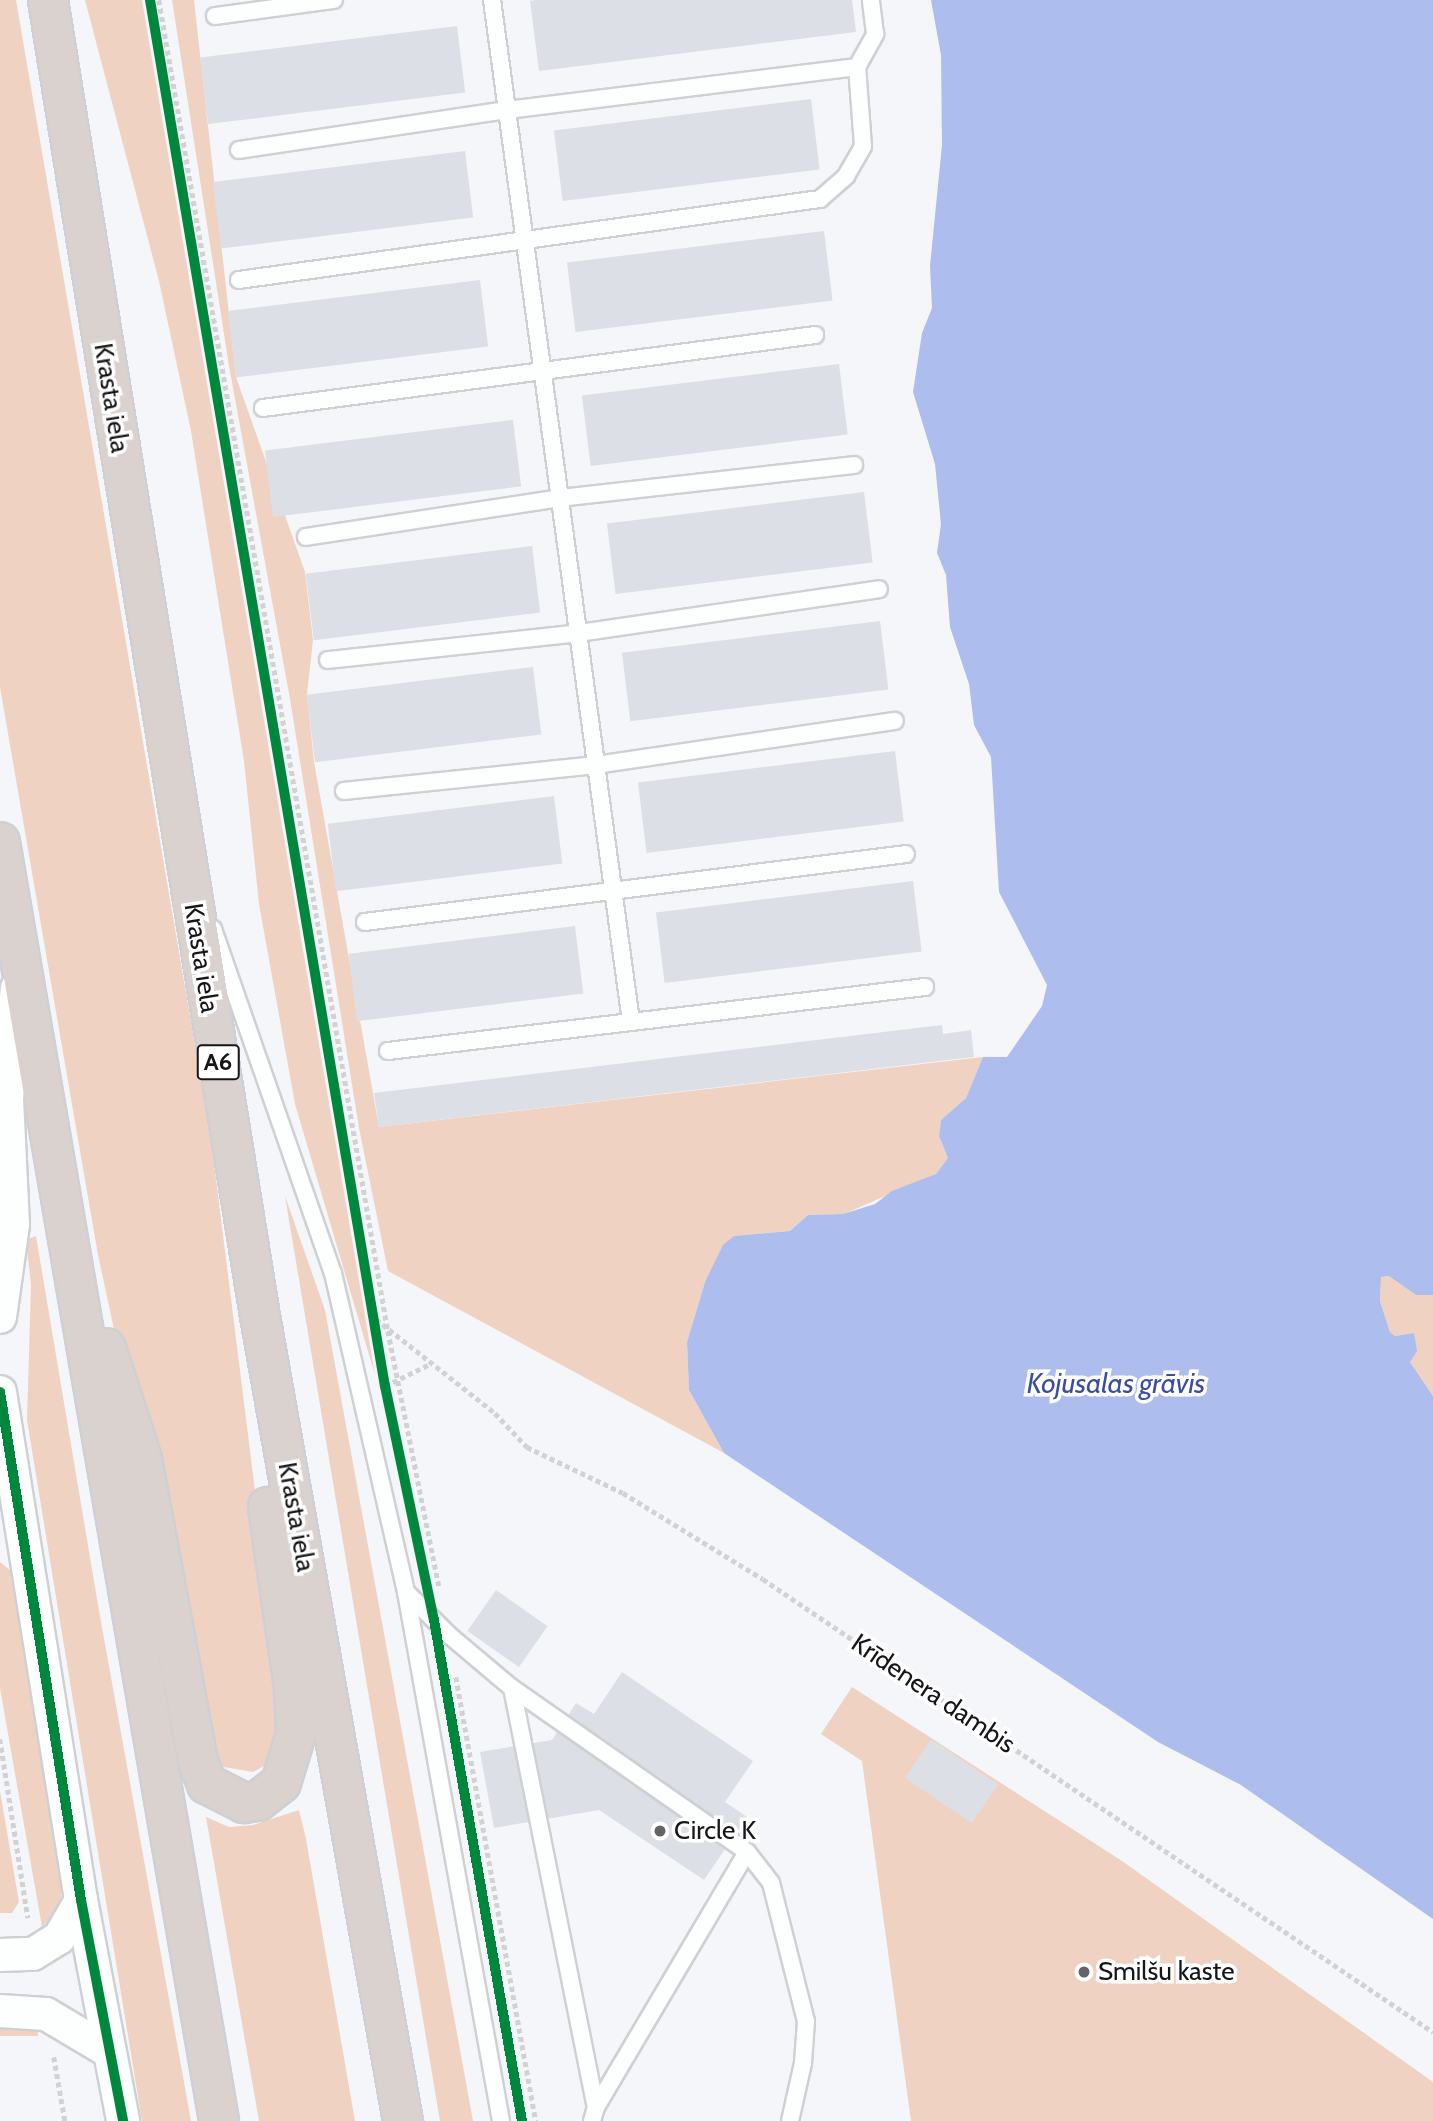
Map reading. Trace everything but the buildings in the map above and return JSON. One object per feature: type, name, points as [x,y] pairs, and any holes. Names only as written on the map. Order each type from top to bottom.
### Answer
[{"type":"highway","name":"Krasta iela","points":[[48,0],[260,1315],[403,2121]]},
{"type":"highway","points":[[0,842],[219,2121]]},
{"type":"highway","points":[[73,1268],[106,1347],[142,1459],[185,1712],[198,1761],[207,1784],[244,1803],[258,1801],[281,1783],[296,1734],[295,1688],[259,1444],[260,1315]]},
{"type":"street","points":[[0,1317],[13,1225],[7,1099],[19,959]]},
{"type":"street","points":[[0,1392],[8,1518],[123,2121]]},
{"type":"street","points":[[0,1955],[33,1954],[59,1938],[81,1900]]},
{"type":"street","points":[[0,2011],[46,2014],[110,2052]]},
{"type":"lane","points":[[215,16],[334,0]]},
{"type":"lane","points":[[492,0],[631,1022]]},
{"type":"lane","points":[[239,280],[820,199],[846,176],[863,146],[857,67],[875,34],[872,0]]},
{"type":"lane","points":[[239,150],[507,110],[857,67]]},
{"type":"lane","points":[[262,408],[815,335]]},
{"type":"lane","points":[[306,537],[560,498],[854,465]]},
{"type":"lane","points":[[328,660],[579,633],[879,589]]},
{"type":"lane","points":[[344,791],[596,765],[895,721]]},
{"type":"lane","points":[[183,844],[302,1173],[333,1273],[406,1592],[501,2121]]},
{"type":"lane","points":[[365,922],[614,893],[906,853]]},
{"type":"lane","points":[[388,1051],[925,987]]},
{"type":"lane","points":[[406,1592],[449,1635],[512,1688],[747,1852],[771,1883],[806,2021],[803,2063],[790,2121]]},
{"type":"lane","points":[[512,1688],[594,2114]]},
{"type":"lane","points":[[594,2114],[747,1852]]},
{"type":"path","points":[[150,0],[376,1319],[385,1386],[434,1620],[481,1892]]},
{"type":"path","points":[[159,0],[388,1331],[449,1635],[536,2121]]},
{"type":"path","points":[[385,1386],[430,1364]]},
{"type":"shaded area","points":[[0,0],[16,0],[211,1139],[283,1714],[271,1762],[253,1772],[224,1767],[210,1756],[167,1575],[98,1255],[0,687]]},
{"type":"shaded area","points":[[85,0],[142,0],[375,1375],[295,1104],[259,904],[244,761],[191,431],[159,281]]},
{"type":"shaded area","points":[[172,0],[194,0],[236,377],[305,572],[313,640],[307,694],[314,762],[379,1127],[983,1057],[966,1098],[941,1120],[939,1136],[948,1158],[936,1174],[844,1214],[808,1215],[790,1231],[734,1236],[705,1282],[687,1342],[689,1390],[724,1453],[388,1271],[359,1128],[290,699],[229,366]]},
{"type":"shaded area","points":[[285,1196],[325,1310],[473,2121],[440,2121]]},
{"type":"shaded area","points":[[36,1236],[98,1605],[191,2121],[142,2121],[27,1420],[31,1285],[26,1240]]},
{"type":"shaded area","points":[[1390,1276],[1416,1295],[1433,1295],[1433,1396],[1410,1362],[1414,1333],[1395,1336],[1390,1332],[1380,1301],[1381,1277]]},
{"type":"shaded area","points":[[0,1562],[10,1570],[63,1887],[58,1910],[42,1927],[0,1688]]},
{"type":"shaded area","name":"Smilšu kaste","points":[[852,1687],[1122,1861],[1433,2082],[1433,2121],[911,2121],[862,1761],[821,1734]]},
{"type":"shaded area","points":[[0,1791],[19,1902],[12,1913],[0,1913]]},
{"type":"shaded area","points":[[299,1810],[355,2121],[259,2121],[206,1817],[229,1827],[253,1825]]},
{"type":"shaded area","points":[[0,2023],[38,2023],[38,2036],[0,2036]]},
{"type":"water","name":"Kojusalas grāvis","points":[[931,0],[1433,0],[1433,1295],[1416,1295],[1389,1276],[1381,1277],[1380,1301],[1390,1332],[1395,1336],[1414,1333],[1417,1351],[1410,1362],[1433,1396],[1433,1919],[1241,1785],[1158,1742],[724,1453],[689,1390],[687,1342],[705,1282],[723,1245],[734,1236],[790,1231],[808,1215],[843,1214],[875,1204],[892,1191],[936,1174],[948,1158],[939,1136],[941,1120],[966,1098],[983,1057],[1007,1057],[1042,1006],[1047,985],[999,892],[991,757],[974,725],[969,684],[950,627],[946,575],[937,553],[941,524],[935,464],[913,392],[922,333],[932,308],[930,266],[942,145],[941,55]]},
{"type":"cycle path","points":[[150,0],[385,1386],[434,1620],[522,2121]]},
{"type":"cycle path","points":[[0,1392],[81,1900],[123,2121]]},
{"type":"place","name":"Circle K","points":[[660,1831]]},
{"type":"place","name":"Smilšu kaste","points":[[1084,1972]]}]
